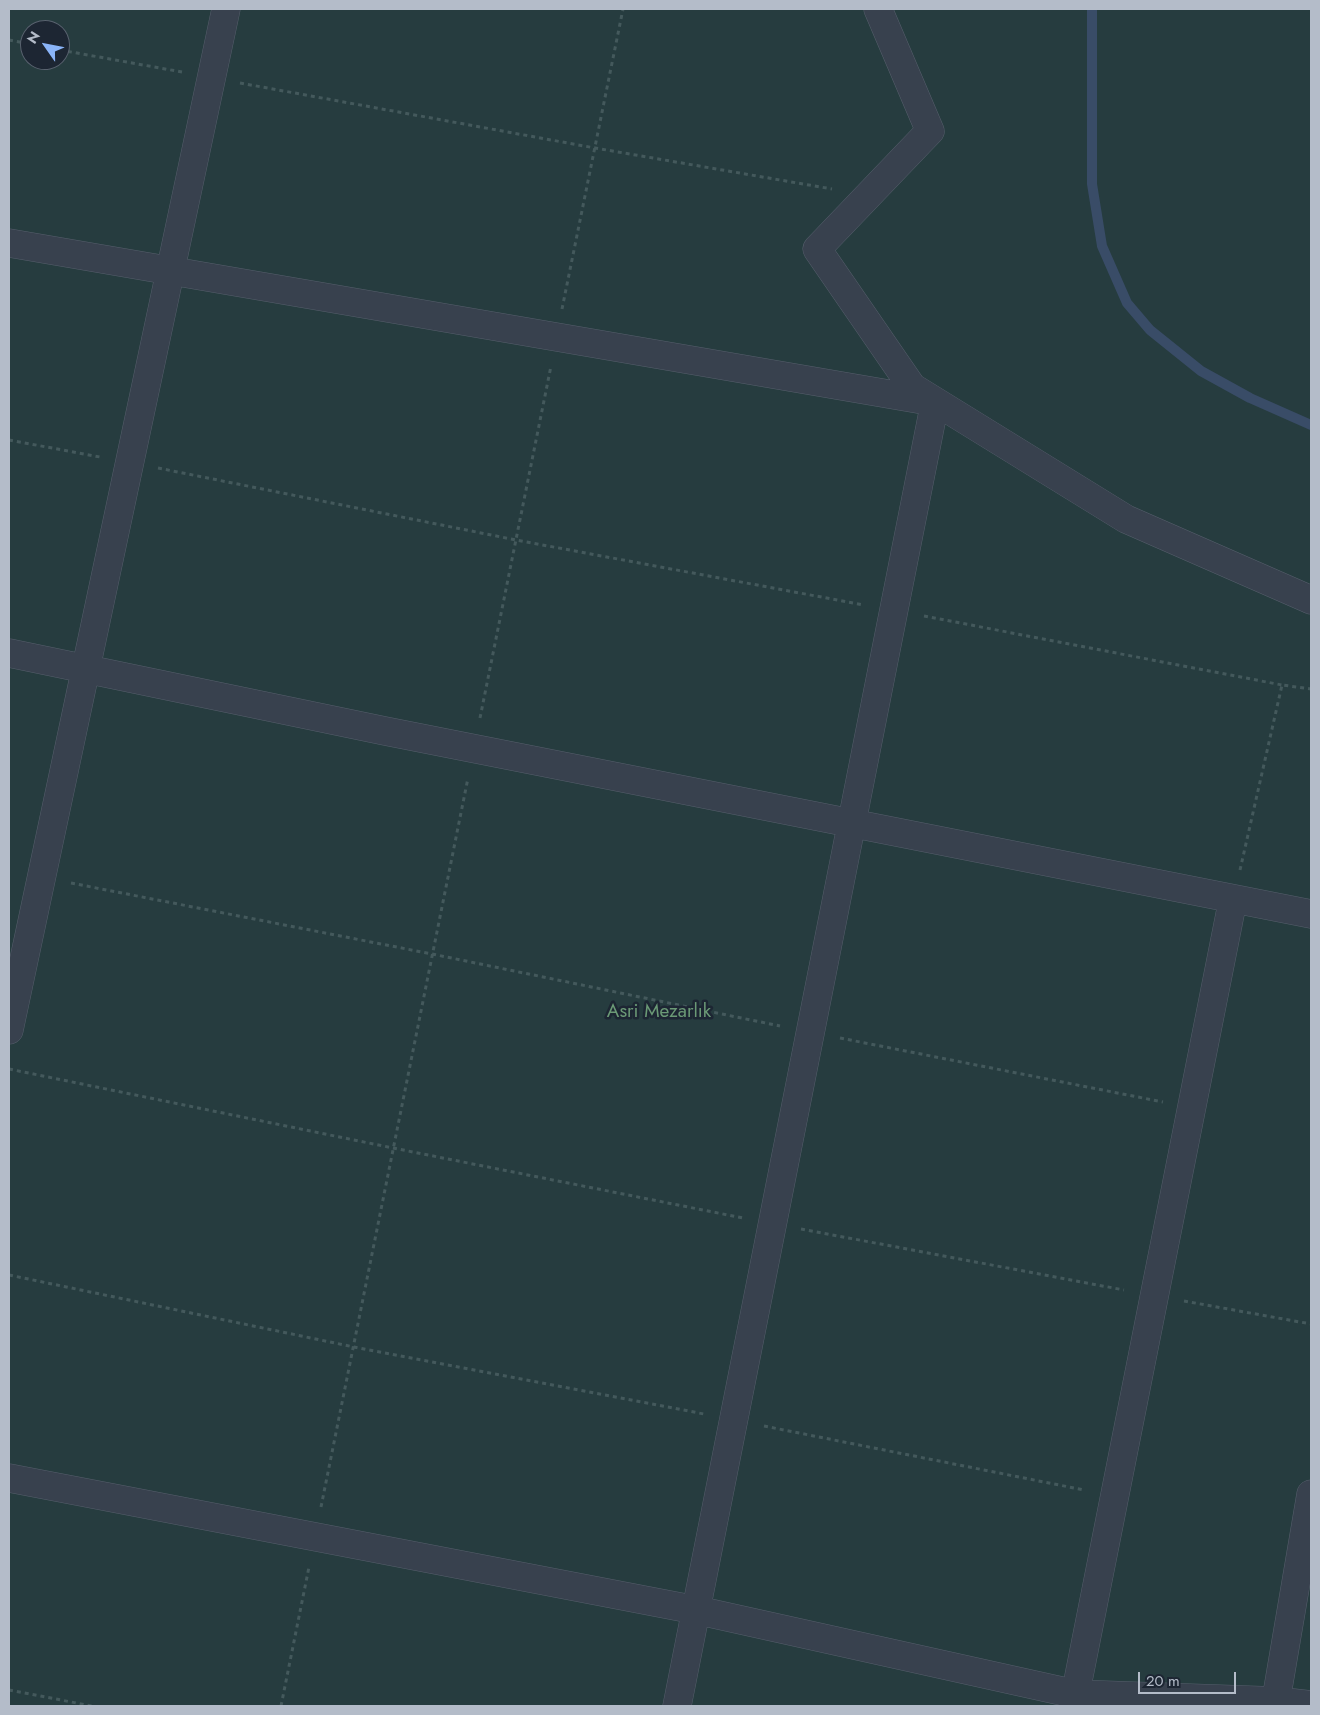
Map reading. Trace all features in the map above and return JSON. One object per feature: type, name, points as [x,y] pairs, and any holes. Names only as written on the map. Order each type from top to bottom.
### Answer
[{"type":"street","points":[[9,1030],[84,668],[226,9]]},
{"type":"street","points":[[878,9],[930,130],[817,249],[912,387],[1126,519],[1311,600]]},
{"type":"street","points":[[9,242],[935,402]]},
{"type":"street","points":[[677,1706],[935,402]]},
{"type":"street","points":[[9,653],[474,749],[1311,914]]},
{"type":"street","points":[[1074,1700],[1233,899]]},
{"type":"street","points":[[9,1478],[696,1610],[1074,1700],[1311,1705]]},
{"type":"street","points":[[1276,1704],[1311,1494]]},
{"type":"path","points":[[281,1706],[623,9]]},
{"type":"path","points":[[70,52],[594,148],[869,196]]},
{"type":"path","points":[[9,440],[516,540],[1311,689]]},
{"type":"path","points":[[1233,899],[1282,685]]},
{"type":"path","points":[[41,877],[1192,1107]]},
{"type":"path","points":[[9,1069],[772,1224],[1311,1324]]},
{"type":"path","points":[[9,1275],[354,1347],[1114,1496]]},
{"type":"path","points":[[9,1690],[92,1706]]},
{"type":"green space","name":"Asri Mezarlık","points":[[9,9],[1311,9],[1311,1706],[9,1706]]},
{"type":"waterway","points":[[1092,9],[1092,184],[1102,246],[1127,303],[1150,330],[1201,371],[1250,398],[1311,425]]}]
